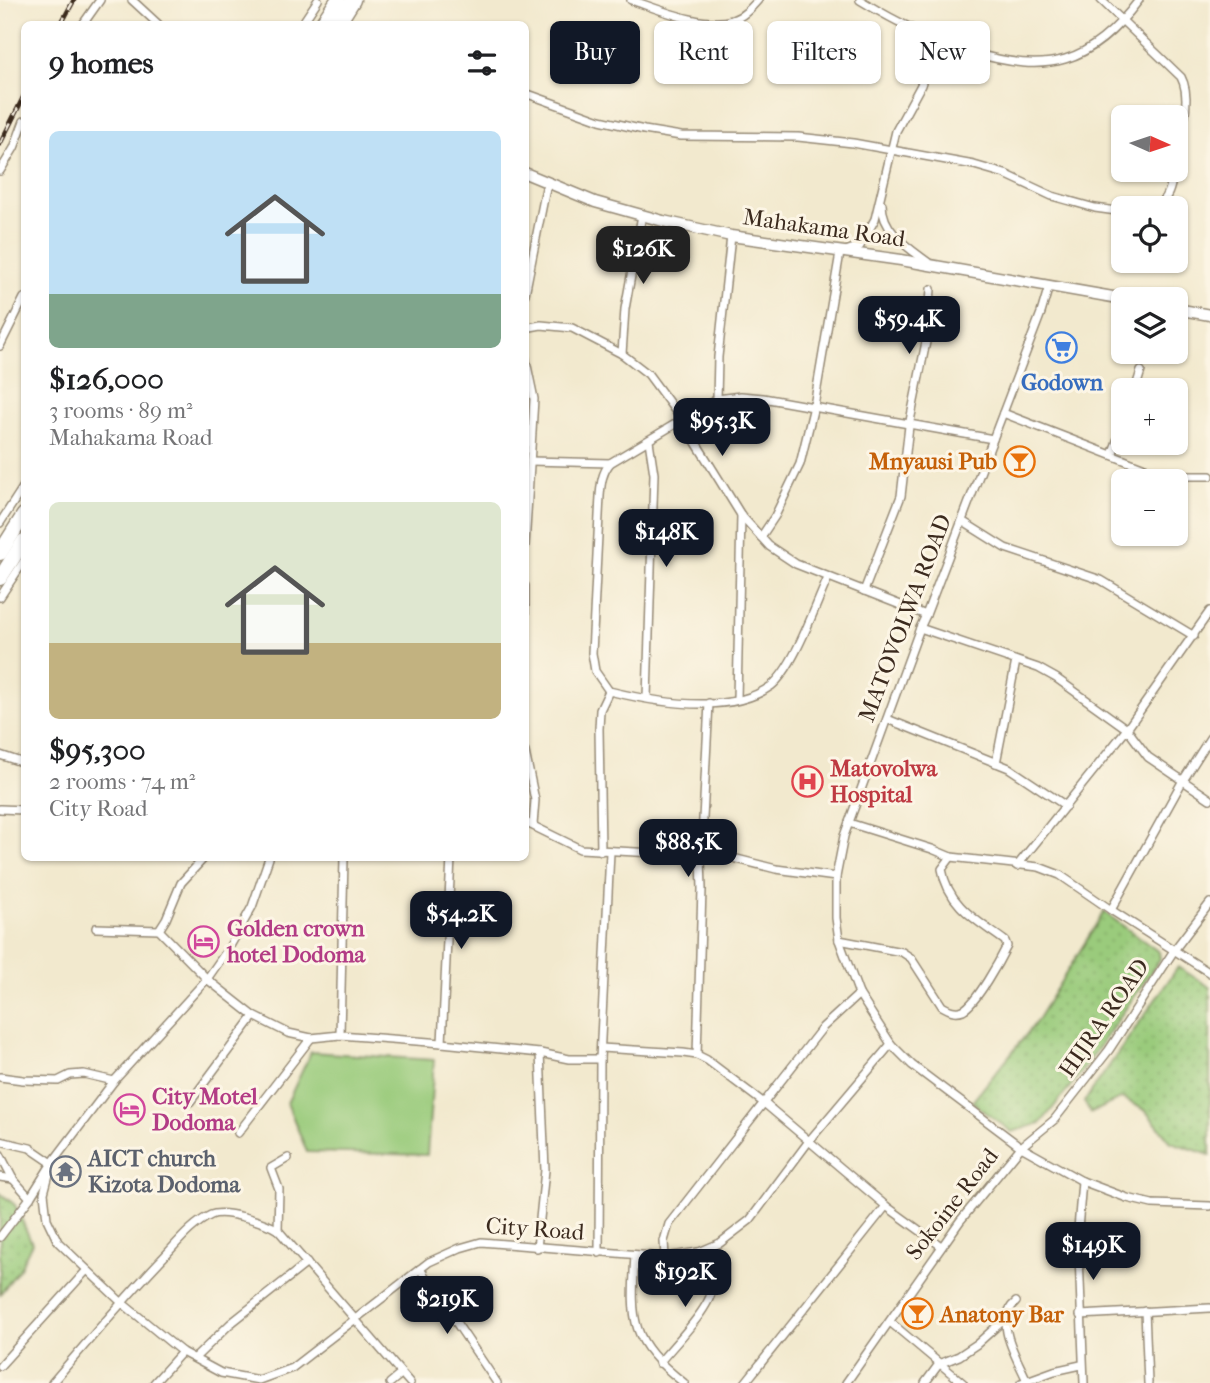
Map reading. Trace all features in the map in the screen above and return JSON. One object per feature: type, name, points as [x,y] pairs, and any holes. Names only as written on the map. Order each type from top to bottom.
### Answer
[{"type":"highway","points":[[324,21],[338,0]]},
{"type":"highway","points":[[340,21],[353,0]]},
{"type":"highway","points":[[0,552],[21,520]]},
{"type":"highway","points":[[10,570],[21,547]]},
{"type":"street","points":[[85,21],[100,0]]},
{"type":"street","points":[[132,0],[155,21]]},
{"type":"street","points":[[304,21],[318,0]]},
{"type":"street","points":[[631,0],[684,18],[730,21],[740,17],[758,0]]},
{"type":"street","points":[[860,0],[899,21]]},
{"type":"street","points":[[1101,0],[1181,76],[1184,83],[1184,105]]},
{"type":"street","points":[[990,58],[1043,64],[1083,52],[1108,35],[1139,0]]},
{"type":"street","points":[[761,537],[775,516],[800,464],[814,406],[840,253],[860,246],[865,240],[882,196],[891,149],[903,117],[921,84]]},
{"type":"street","points":[[529,94],[600,120],[681,136],[798,137],[891,149],[987,168],[1052,196],[1111,210]]},
{"type":"street","points":[[0,171],[14,148],[21,129]]},
{"type":"street","name":"Mahakama Road","points":[[529,175],[595,202],[731,236],[933,266],[1111,297]]},
{"type":"street","points":[[529,274],[547,183]]},
{"type":"street","points":[[882,196],[882,211],[887,225],[902,242],[933,266]]},
{"type":"street","points":[[622,354],[627,298],[642,215]]},
{"type":"street","points":[[717,399],[718,357],[731,236]]},
{"type":"street","name":"MATOVOLWA ROAD","points":[[1021,1147],[912,1065],[891,1044],[859,995],[839,940],[836,877],[849,823],[1049,286]]},
{"type":"street","points":[[864,591],[901,496],[909,426],[928,332],[931,289]]},
{"type":"street","points":[[0,346],[21,304]]},
{"type":"street","points":[[1188,310],[1210,313]]},
{"type":"street","points":[[529,327],[541,325],[572,328],[622,354],[648,374],[682,420],[741,515],[769,546],[796,564],[926,615]]},
{"type":"street","points":[[1139,378],[1142,371]]},
{"type":"street","points":[[529,375],[534,399],[529,478]]},
{"type":"street","points":[[530,461],[610,463],[717,399],[741,396],[814,406],[909,426],[993,439]]},
{"type":"street","points":[[1003,413],[1155,472],[1172,476],[1210,476]]},
{"type":"street","points":[[647,698],[654,474],[649,441]]},
{"type":"street","points":[[610,463],[601,480],[592,653],[595,671],[609,691],[698,705],[746,698],[772,685],[792,658],[828,578]]},
{"type":"street","points":[[0,523],[21,491]]},
{"type":"street","points":[[737,699],[741,515]]},
{"type":"street","points":[[962,521],[1005,548],[1101,580],[1194,636]]},
{"type":"street","points":[[0,597],[10,570]]},
{"type":"street","points":[[1017,866],[1126,729],[1210,611]]},
{"type":"street","points":[[920,628],[1016,661],[1056,678],[1126,729],[1148,757],[1210,799]]},
{"type":"street","points":[[996,763],[1016,661]]},
{"type":"street","points":[[599,1253],[605,852],[600,710],[609,691]]},
{"type":"street","points":[[697,1055],[701,857],[709,703]]},
{"type":"street","points":[[887,719],[1009,768],[1066,806]]},
{"type":"street","points":[[1111,910],[1182,782],[1210,738]]},
{"type":"street","points":[[0,755],[21,761]]},
{"type":"street","points":[[529,771],[535,800],[529,824],[580,849],[729,857],[776,869],[836,877]]},
{"type":"street","points":[[0,809],[21,810]]},
{"type":"street","points":[[849,823],[932,849],[951,858],[1039,867],[1060,875],[1210,973]]},
{"type":"street","points":[[839,940],[902,952],[911,958],[942,1006],[957,1011],[969,1006],[1007,946],[1005,941],[958,906],[943,879],[942,869],[951,858]]},
{"type":"street","points":[[159,930],[181,883],[201,861]]},
{"type":"street","name":"City Road","points":[[268,861],[252,907],[230,946],[207,978],[114,1081],[52,1163],[44,1193],[47,1219],[58,1242],[86,1271],[182,1352],[221,1373],[260,1380],[292,1368],[420,1269],[442,1255],[481,1242],[665,1257],[699,1252],[720,1243],[750,1220],[809,1141],[891,1044]]},
{"type":"street","points":[[340,1035],[344,861]]},
{"type":"street","points":[[442,1043],[451,861]]},
{"type":"street","name":"HIJRA ROAD","points":[[1021,1147],[1054,1120],[1110,1049],[1175,949],[1210,903]]},
{"type":"street","points":[[96,928],[159,930],[207,978],[254,1016],[288,1033],[311,1038],[340,1035],[540,1053],[569,1059],[600,1059]]},
{"type":"street","points":[[665,1257],[664,1241],[669,1224],[822,1027],[859,995]]},
{"type":"street","points":[[190,1102],[254,1016]]},
{"type":"street","points":[[238,1133],[311,1038]]},
{"type":"street","points":[[601,1048],[697,1055],[717,1066],[887,1206],[941,1246]]},
{"type":"street","points":[[537,1248],[545,1170],[540,1053]]},
{"type":"street","points":[[0,1077],[58,1081],[70,1075],[84,1074],[114,1081]]},
{"type":"street","points":[[0,1141],[30,1148],[52,1163],[30,1198],[0,1237]]},
{"type":"street","name":"Sokoine Road","points":[[846,1383],[941,1246],[1021,1147],[1082,1181],[1127,1198],[1152,1204],[1210,1206]]},
{"type":"street","points":[[0,1154],[13,1179],[30,1198]]},
{"type":"street","points":[[278,1230],[278,1189],[271,1168],[288,1158]]},
{"type":"street","points":[[0,1177],[13,1179]]},
{"type":"street","points":[[1082,1181],[1078,1229],[1084,1383]]},
{"type":"street","points":[[745,1383],[887,1206]]},
{"type":"street","points":[[52,1383],[121,1302],[191,1229],[213,1214],[223,1213],[267,1224],[278,1230],[410,1383]]},
{"type":"street","points":[[659,1363],[703,1309],[710,1296],[710,1280],[699,1252]]},
{"type":"street","points":[[635,1255],[635,1320],[645,1344],[659,1363],[684,1383]]},
{"type":"street","points":[[195,1358],[230,1324],[307,1263]]},
{"type":"street","points":[[420,1269],[497,1383]]},
{"type":"street","points":[[0,1366],[86,1271]]},
{"type":"street","points":[[1016,1302],[1009,1308],[1006,1318],[1011,1347],[1024,1382],[1054,1371],[1082,1365]]},
{"type":"street","points":[[1080,1315],[1210,1308]]},
{"type":"street","points":[[1144,1311],[1148,1383]]},
{"type":"street","points":[[925,1383],[939,1364],[959,1356],[1006,1318]]},
{"type":"street","points":[[890,1322],[963,1383]]},
{"type":"street","points":[[155,1383],[182,1352]]},
{"type":"street","points":[[390,1383],[401,1374]]},
{"type":"street","points":[[276,1375],[281,1383]]},
{"type":"green space","points":[[1104,912],[1159,952],[1160,959],[1084,1069],[1041,1123],[1012,1132],[972,1102],[1034,1025]]},
{"type":"green space","points":[[1178,967],[1210,987],[1210,1155],[1171,1142],[1145,1110],[1122,1098],[1091,1113],[1084,1102]]},
{"type":"green space","points":[[311,1052],[434,1060],[427,1155],[307,1152],[287,1103]]},
{"type":"green space","points":[[0,1193],[15,1205],[32,1243],[20,1268],[0,1294]]},
{"type":"railway","points":[[63,21],[74,0]]},
{"type":"railway","points":[[0,144],[21,102]]},
{"type":"place","name":"Godown","points":[[1062,348]]},
{"type":"place","name":"Mnyausi Pub","points":[[1020,461]]},
{"type":"place","name":"Matovolwa Hospital","points":[[807,781]]},
{"type":"place","name":"Golden crown hotel Dodoma","points":[[204,941]]},
{"type":"place","name":"City Motel Dodoma","points":[[129,1109]]},
{"type":"place","name":"AICT church Kizota Dodoma","points":[[65,1171]]},
{"type":"place","name":"Anatony Bar","points":[[917,1314]]}]
